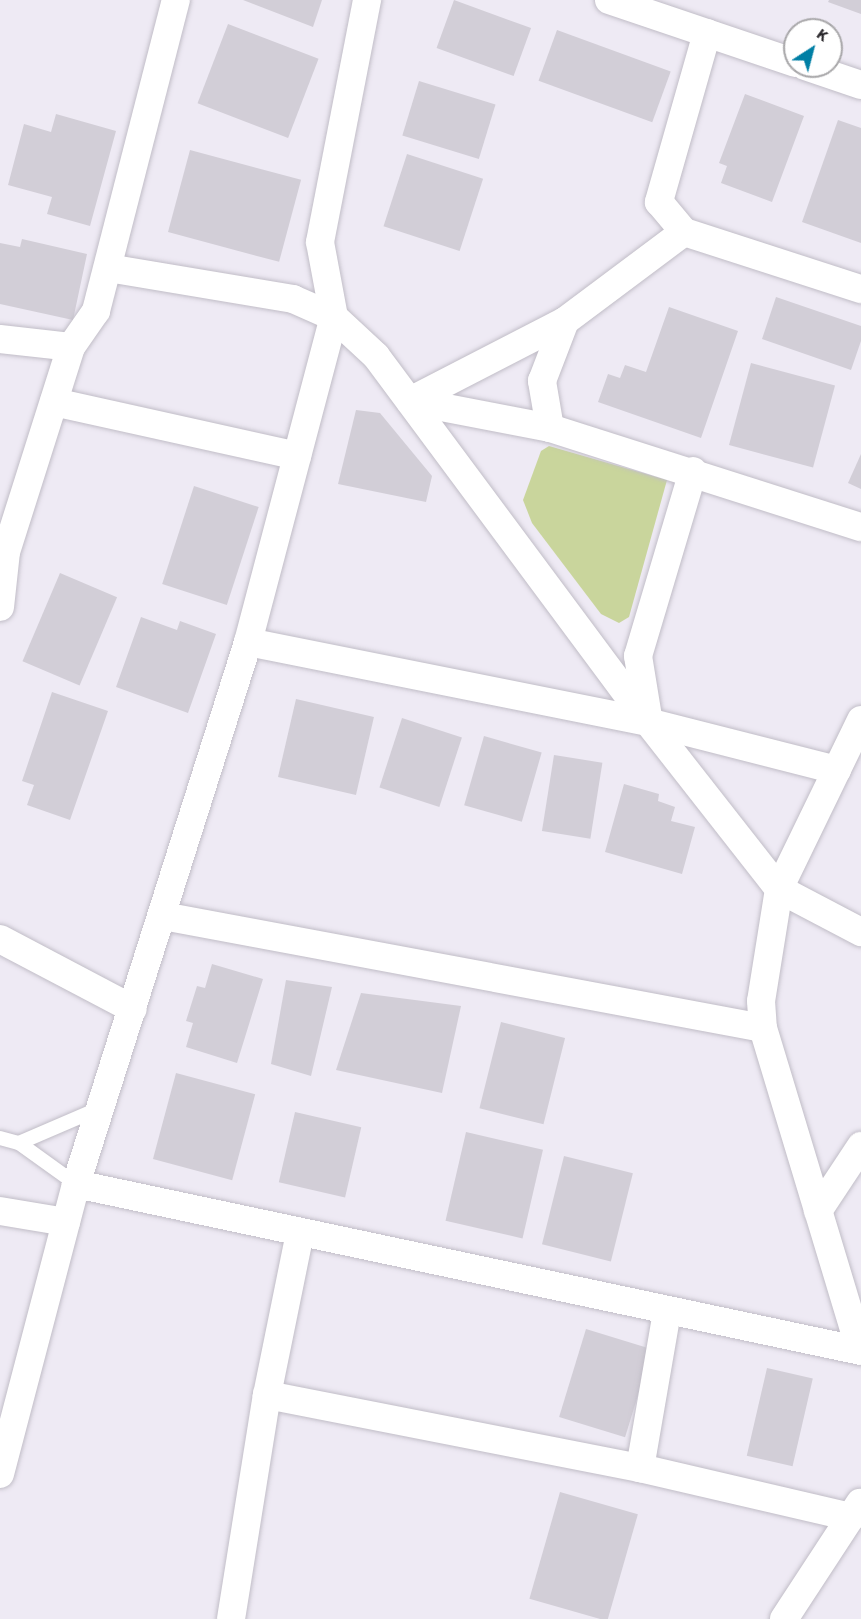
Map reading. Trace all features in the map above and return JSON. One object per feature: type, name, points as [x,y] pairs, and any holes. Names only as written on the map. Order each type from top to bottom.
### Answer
[{"type":"street","points":[[0,606],[6,552],[71,347],[96,311],[176,0]]},
{"type":"street","points":[[0,1474],[76,1185],[248,642],[334,317],[320,242],[367,0]]},
{"type":"street","points":[[609,0],[783,59]]},
{"type":"street","points":[[707,33],[659,202],[684,232],[861,289]]},
{"type":"street","points":[[840,78],[861,85]]},
{"type":"street","points":[[410,401],[565,321],[684,232]]},
{"type":"street","points":[[108,268],[293,299],[334,317],[376,356],[648,722],[779,889],[861,932]]},
{"type":"street","points":[[550,428],[542,381],[565,321]]},
{"type":"street","points":[[0,339],[71,347]]},
{"type":"street","points":[[410,401],[550,428],[693,471],[861,527]]},
{"type":"street","points":[[54,402],[297,456]]},
{"type":"street","points":[[648,722],[638,656],[693,471]]},
{"type":"street","points":[[248,642],[648,722],[837,770]]},
{"type":"street","points":[[76,1185],[860,1350],[763,1028],[761,1001],[779,889],[861,720]]},
{"type":"street","points":[[163,916],[763,1028]]},
{"type":"street","points":[[0,939],[133,1009]]},
{"type":"street","points":[[818,1212],[861,1146]]},
{"type":"street","points":[[0,1211],[66,1222]]},
{"type":"street","points":[[231,1619],[267,1395],[300,1233]]},
{"type":"street","points":[[640,1468],[667,1311]]},
{"type":"street","points":[[267,1395],[856,1509],[783,1619]]},
{"type":"lane","points":[[19,1143],[100,1108]]},
{"type":"lane","points":[[0,1138],[19,1143],[76,1185]]},
{"type":"green space","points":[[549,446],[667,480],[629,617],[619,623],[601,614],[532,523],[523,500],[541,451]]},
{"type":"building","points":[[243,0],[322,0],[313,27]]},
{"type":"building","points":[[454,0],[531,28],[514,76],[437,48]]},
{"type":"building","points":[[829,0],[861,0],[861,14],[828,2]]},
{"type":"building","points":[[228,24],[319,59],[288,138],[198,103]]},
{"type":"building","points":[[557,30],[671,71],[652,122],[539,81]]},
{"type":"building","points":[[419,81],[496,104],[479,159],[402,136]]},
{"type":"building","points":[[745,94],[804,116],[772,202],[721,183],[727,166],[719,163]]},
{"type":"building","points":[[56,114],[116,131],[90,226],[47,214],[52,197],[8,185],[24,124],[51,132]]},
{"type":"building","points":[[838,120],[861,128],[861,243],[802,222]]},
{"type":"building","points":[[190,150],[301,180],[279,262],[168,232]]},
{"type":"building","points":[[407,154],[483,179],[460,251],[384,226]]},
{"type":"building","points":[[22,239],[87,254],[73,320],[0,304],[0,243],[20,247]]},
{"type":"building","points":[[776,297],[861,326],[861,341],[851,370],[762,339]]},
{"type":"building","points":[[669,307],[738,331],[701,438],[598,402],[608,374],[620,378],[625,365],[646,372]]},
{"type":"building","points":[[751,363],[835,386],[813,468],[729,445]]},
{"type":"building","points":[[356,410],[380,413],[432,476],[426,502],[338,484]]},
{"type":"building","points":[[861,454],[861,489],[848,483]]},
{"type":"building","points":[[194,486],[259,507],[227,605],[162,584]]},
{"type":"building","points":[[60,573],[117,597],[80,686],[22,661]]},
{"type":"building","points":[[141,617],[177,630],[180,621],[216,634],[188,713],[116,687]]},
{"type":"building","points":[[52,692],[108,711],[70,820],[27,805],[34,785],[22,781]]},
{"type":"building","points":[[296,699],[374,717],[356,795],[278,777]]},
{"type":"building","points":[[402,718],[462,737],[439,807],[379,787]]},
{"type":"building","points":[[484,736],[542,753],[522,822],[464,805]]},
{"type":"building","points":[[554,755],[602,763],[590,839],[542,831]]},
{"type":"building","points":[[624,784],[659,794],[658,801],[675,807],[671,821],[695,827],[682,874],[605,852]]},
{"type":"building","points":[[212,964],[263,979],[237,1063],[186,1047],[193,1023],[186,1021],[197,986],[205,988]]},
{"type":"building","points":[[286,980],[332,987],[311,1076],[271,1064]]},
{"type":"building","points":[[361,993],[461,1006],[442,1093],[336,1070]]},
{"type":"building","points":[[501,1022],[565,1038],[544,1124],[479,1108]]},
{"type":"building","points":[[176,1073],[255,1094],[232,1180],[153,1159]]},
{"type":"building","points":[[295,1112],[361,1127],[345,1197],[279,1182]]},
{"type":"building","points":[[466,1132],[543,1150],[523,1238],[446,1221]]},
{"type":"building","points":[[564,1156],[633,1173],[611,1261],[542,1244]]},
{"type":"building","points":[[586,1329],[652,1349],[625,1437],[559,1417]]},
{"type":"building","points":[[767,1368],[813,1379],[793,1466],[747,1456]]},
{"type":"building","points":[[560,1492],[638,1514],[608,1619],[600,1619],[529,1599]]}]
